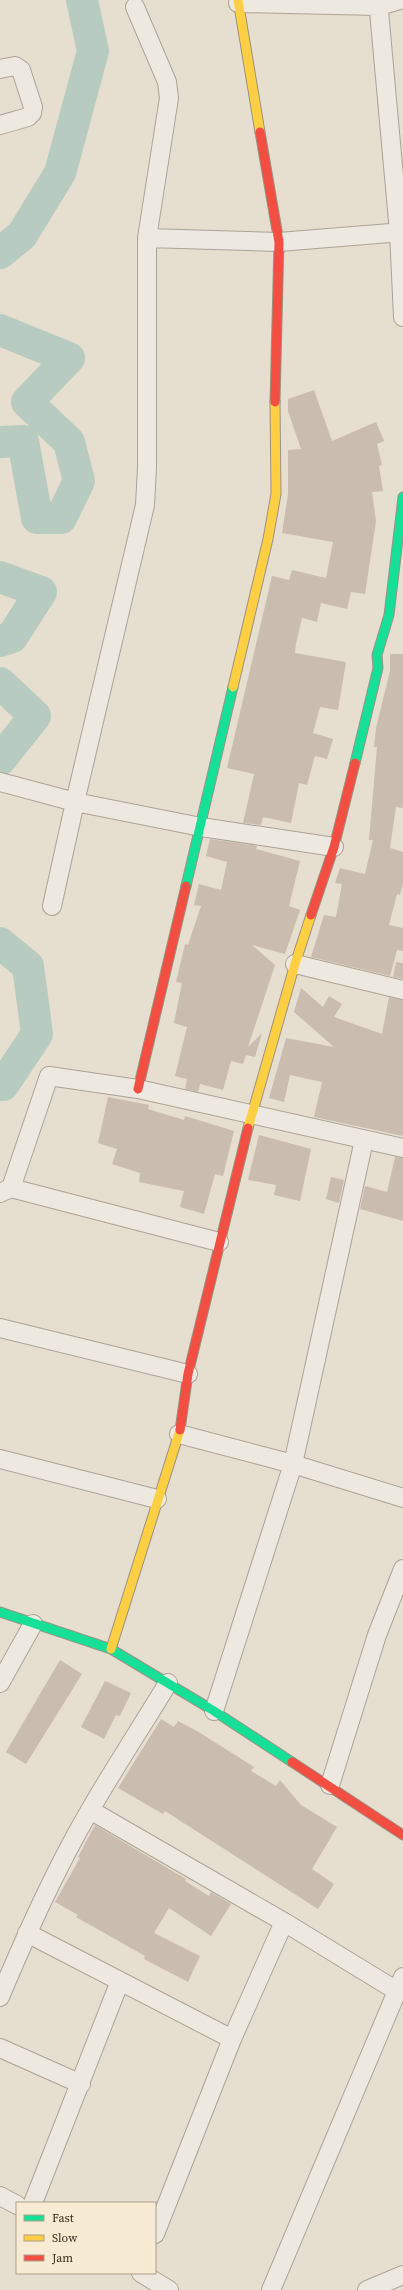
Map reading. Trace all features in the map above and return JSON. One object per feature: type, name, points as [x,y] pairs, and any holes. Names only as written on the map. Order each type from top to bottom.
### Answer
[{"type":"street","points":[[138,1089],[201,827],[272,519],[275,500],[279,242],[238,2],[379,3],[400,0]]},
{"type":"street","points":[[379,3],[401,232],[403,317]]},
{"type":"street","points":[[52,906],[145,505],[147,466],[147,238],[169,98],[167,82],[135,7]]},
{"type":"street","points":[[0,69],[15,66],[21,70],[33,107],[32,113],[28,117],[0,125]]},
{"type":"street","points":[[147,238],[279,242],[401,232]]},
{"type":"street","points":[[111,1649],[157,1499],[179,1434],[188,1374],[251,1114],[295,964],[334,847],[378,668],[377,655],[389,615],[403,497]]},
{"type":"street","points":[[0,782],[75,802],[201,827],[334,847]]},
{"type":"street","points":[[295,964],[403,990]]},
{"type":"street","points":[[219,1242],[6,1191],[49,1076],[138,1089],[403,1148]]},
{"type":"street","points":[[214,1711],[293,1464],[364,1140]]},
{"type":"street","points":[[0,1328],[188,1374]]},
{"type":"street","points":[[179,1434],[293,1464],[403,1498]]},
{"type":"street","points":[[0,1460],[157,1499]]},
{"type":"street","points":[[330,1785],[377,1635],[403,1569]]},
{"type":"street","points":[[0,1612],[111,1649],[214,1711],[330,1785],[403,1835]]},
{"type":"street","points":[[0,1683],[33,1624]]},
{"type":"street","points":[[0,1997],[27,1933],[90,1810],[168,1683]]},
{"type":"street","points":[[90,1810],[284,1922],[400,1984],[271,2290]]},
{"type":"street","points":[[156,2231],[232,2039],[284,1922]]},
{"type":"street","points":[[27,1933],[232,2039]]},
{"type":"street","points":[[33,2202],[81,2084],[120,1981]]},
{"type":"street","points":[[0,2048],[81,2084]]},
{"type":"street","points":[[0,2196],[16,2204]]},
{"type":"street","points":[[143,2274],[170,2290]]},
{"type":"street","points":[[367,2290],[403,2276]]},
{"type":"building","points":[[314,390],[332,441],[376,422],[384,441],[377,444],[382,465],[379,466],[383,491],[372,492],[376,521],[365,594],[351,592],[347,609],[321,603],[317,622],[302,618],[296,644],[295,653],[346,662],[338,710],[320,707],[313,733],[333,739],[327,759],[315,756],[307,785],[299,783],[291,823],[263,817],[261,825],[243,823],[254,774],[227,768],[272,576],[289,580],[292,570],[326,578],[333,542],[282,533],[288,494],[288,450],[301,449],[288,411],[288,399]]},
{"type":"building","points":[[390,654],[403,654],[403,808],[396,807],[390,848],[403,852],[403,883],[400,895],[397,894],[389,925],[403,928],[403,951],[397,950],[390,976],[311,957],[324,915],[336,917],[342,884],[335,883],[340,868],[365,874],[373,840],[369,840],[377,747],[374,747],[376,728],[390,671]]},
{"type":"building","points":[[210,839],[257,846],[256,849],[300,861],[289,906],[300,910],[285,954],[252,945],[275,965],[248,1047],[262,1033],[255,1057],[246,1055],[243,1064],[231,1061],[223,1090],[200,1084],[198,1092],[185,1089],[187,1079],[175,1076],[187,1027],[174,1023],[182,983],[176,982],[185,944],[188,945],[201,906],[194,905],[199,884],[221,890],[227,862],[206,856]]},
{"type":"building","points":[[396,962],[403,963],[403,979],[393,977]]},
{"type":"building","points":[[301,988],[323,1007],[329,996],[342,1004],[334,1017],[382,1034],[389,997],[403,1000],[403,1136],[314,1117],[322,1082],[290,1075],[284,1102],[269,1098],[286,1038],[334,1047],[294,1012]]},
{"type":"building","points":[[108,1097],[149,1105],[148,1109],[184,1120],[185,1116],[234,1131],[223,1176],[215,1174],[204,1214],[180,1207],[184,1191],[139,1182],[140,1173],[112,1164],[117,1149],[98,1143]]},
{"type":"building","points":[[259,1135],[311,1149],[300,1201],[274,1195],[276,1185],[248,1180]]},
{"type":"building","points":[[395,1157],[403,1158],[403,1221],[360,1209],[365,1186],[387,1192]]},
{"type":"building","points":[[331,1177],[344,1180],[339,1203],[326,1199]]},
{"type":"building","points":[[60,1660],[82,1674],[26,1764],[6,1752]]},
{"type":"building","points":[[105,1681],[131,1693],[120,1716],[116,1715],[104,1739],[81,1727]]},
{"type":"building","points":[[161,1719],[174,1727],[178,1721],[197,1731],[254,1767],[251,1771],[276,1786],[280,1780],[301,1805],[337,1827],[312,1869],[334,1884],[318,1909],[165,1811],[163,1814],[118,1788]]},
{"type":"building","points":[[95,1825],[186,1879],[185,1881],[209,1896],[211,1892],[231,1904],[211,1936],[169,1908],[154,1933],[200,1956],[188,1982],[144,1959],[145,1956],[76,1917],[78,1915],[55,1902],[80,1858],[78,1857]]},
{"type":"waterway","points":[[0,253],[22,235],[60,173],[93,51],[82,0]]},
{"type":"waterway","points":[[0,330],[69,358],[27,402],[69,442],[79,481],[61,518],[37,518],[23,441],[0,442]]},
{"type":"waterway","points":[[0,577],[41,592],[12,637],[0,641]]},
{"type":"waterway","points":[[0,683],[35,716],[0,760]]},
{"type":"waterway","points":[[0,943],[28,966],[37,1034],[3,1085],[0,1085]]},
{"type":"traffic: fast","points":[[355,763],[378,668],[377,655],[389,615],[403,497]]},
{"type":"traffic: fast","points":[[186,886],[233,687]]},
{"type":"traffic: fast","points":[[0,1612],[111,1649],[214,1711],[292,1762]]},
{"type":"traffic: slow","points":[[238,0],[260,132]]},
{"type":"traffic: slow","points":[[233,687],[268,539],[276,494],[275,402]]},
{"type":"traffic: slow","points":[[248,1128],[295,964],[311,915]]},
{"type":"traffic: slow","points":[[111,1649],[180,1430]]},
{"type":"traffic: jam","points":[[260,132],[279,242],[275,402]]},
{"type":"traffic: jam","points":[[311,915],[334,847],[355,763]]},
{"type":"traffic: jam","points":[[138,1089],[186,886]]},
{"type":"traffic: jam","points":[[180,1430],[188,1374],[248,1128]]},
{"type":"traffic: jam","points":[[292,1762],[403,1835]]}]
